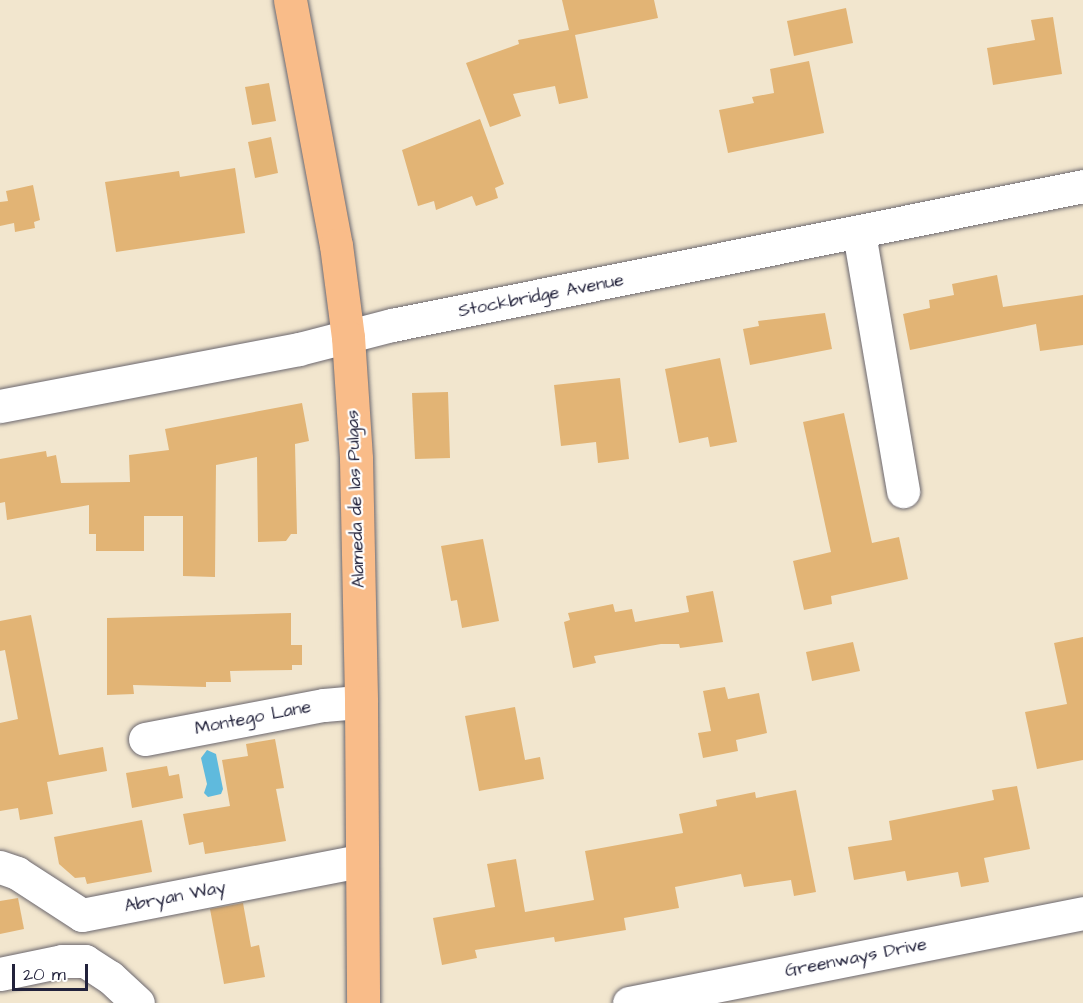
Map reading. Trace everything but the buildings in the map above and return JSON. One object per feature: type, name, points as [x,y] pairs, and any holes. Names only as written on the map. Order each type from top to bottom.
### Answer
[{"type":"main road","name":"Alameda de las Pulgas","points":[[290,0],[336,245],[348,337],[361,702],[363,1003]]},
{"type":"street","name":"Stockbridge Avenue","points":[[0,406],[1083,186]]},
{"type":"street","points":[[859,233],[903,491]]},
{"type":"street","name":"Montego Lane","points":[[145,739],[324,705],[361,702]]},
{"type":"street","name":"Abryan Way","points":[[0,867],[17,873],[82,915],[361,861]]},
{"type":"street","name":"Greenways Drive","points":[[629,1003],[1083,912]]},
{"type":"street","points":[[0,974],[62,961],[84,962],[110,976],[138,1003]]},
{"type":"water","points":[[207,750],[216,754],[223,789],[221,794],[208,797],[204,793],[207,784],[201,758]]}]
